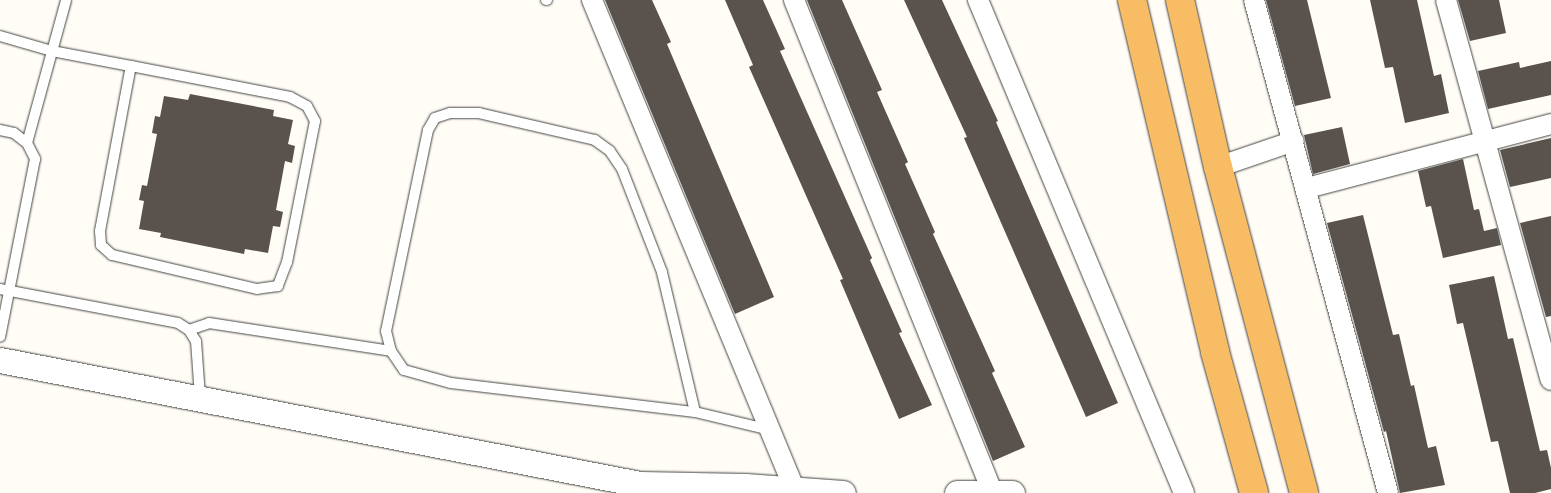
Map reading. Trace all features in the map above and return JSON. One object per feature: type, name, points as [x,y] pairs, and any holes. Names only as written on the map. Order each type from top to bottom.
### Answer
[{"type":"highway","points":[[1132,0],[1216,352],[1254,493]]},
{"type":"highway","points":[[1180,0],[1218,167],[1304,493]]},
{"type":"street","points":[[592,0],[794,491]]},
{"type":"street","points":[[794,0],[1002,492],[957,493]]},
{"type":"street","points":[[978,0],[1184,493]]},
{"type":"street","points":[[1254,0],[1307,188],[1388,493]]},
{"type":"street","points":[[1446,0],[1551,380]]},
{"type":"street","points":[[1307,188],[1551,124]]},
{"type":"street","points":[[1218,167],[1294,141]]},
{"type":"street","points":[[0,360],[200,396],[640,484],[843,493]]},
{"type":"lane","points":[[27,143],[66,0]]},
{"type":"lane","points":[[0,36],[52,51],[131,66],[290,97],[306,106],[315,121],[287,262],[278,286],[257,289],[248,287],[112,255],[101,245],[100,231],[131,66]]},
{"type":"lane","points":[[695,412],[662,272],[622,169],[610,151],[595,140],[479,113],[450,113],[436,118],[428,130],[386,331],[391,351],[404,370],[451,383],[695,412],[770,430]]},
{"type":"lane","points":[[0,130],[14,133],[27,143],[35,159],[5,290],[0,337]]},
{"type":"lane","points":[[5,290],[178,323],[189,330],[196,340],[200,396]]},
{"type":"lane","points":[[189,330],[209,323],[391,351]]},
{"type":"building","points":[[605,0],[652,0],[671,42],[667,44],[774,297],[735,314]]},
{"type":"building","points":[[725,0],[763,0],[785,49],[780,51],[872,258],[870,260],[902,332],[899,333],[932,405],[899,419],[840,280],[843,279],[749,67],[753,65]]},
{"type":"building","points":[[807,0],[842,0],[882,90],[877,92],[908,162],[905,164],[935,232],[933,234],[995,371],[992,373],[1025,447],[993,461]]},
{"type":"building","points":[[904,0],[942,0],[998,121],[996,122],[1118,403],[1086,417],[964,138],[967,137]]},
{"type":"building","points":[[1266,0],[1307,0],[1331,98],[1295,106]]},
{"type":"building","points":[[1370,0],[1417,0],[1434,76],[1441,74],[1449,113],[1405,123],[1393,67],[1385,68]]},
{"type":"building","points":[[1458,0],[1499,0],[1506,33],[1470,41]]},
{"type":"building","points":[[1551,61],[1551,95],[1488,109],[1478,71],[1519,62],[1520,68]]},
{"type":"building","points":[[190,94],[274,110],[273,116],[293,120],[288,144],[295,146],[292,163],[285,161],[276,210],[283,212],[280,227],[273,226],[268,253],[245,249],[244,254],[160,237],[161,233],[139,229],[144,201],[139,200],[142,185],[147,186],[157,134],[152,133],[155,116],[160,117],[164,96],[188,100]]},
{"type":"building","points":[[1342,127],[1350,164],[1313,174],[1304,135]]},
{"type":"building","points":[[1551,138],[1551,178],[1510,187],[1500,150]]},
{"type":"building","points":[[1463,159],[1474,210],[1479,209],[1484,231],[1497,228],[1501,245],[1443,258],[1431,206],[1426,207],[1418,171]]},
{"type":"building","points":[[1363,215],[1393,335],[1399,334],[1411,386],[1414,385],[1428,448],[1436,446],[1445,485],[1400,493],[1386,431],[1384,432],[1327,223]]},
{"type":"building","points":[[1551,216],[1551,316],[1546,317],[1520,223]]},
{"type":"building","points":[[1494,276],[1508,339],[1513,338],[1540,451],[1547,450],[1551,468],[1551,489],[1535,493],[1510,493],[1498,441],[1491,442],[1463,323],[1457,324],[1449,285]]}]
